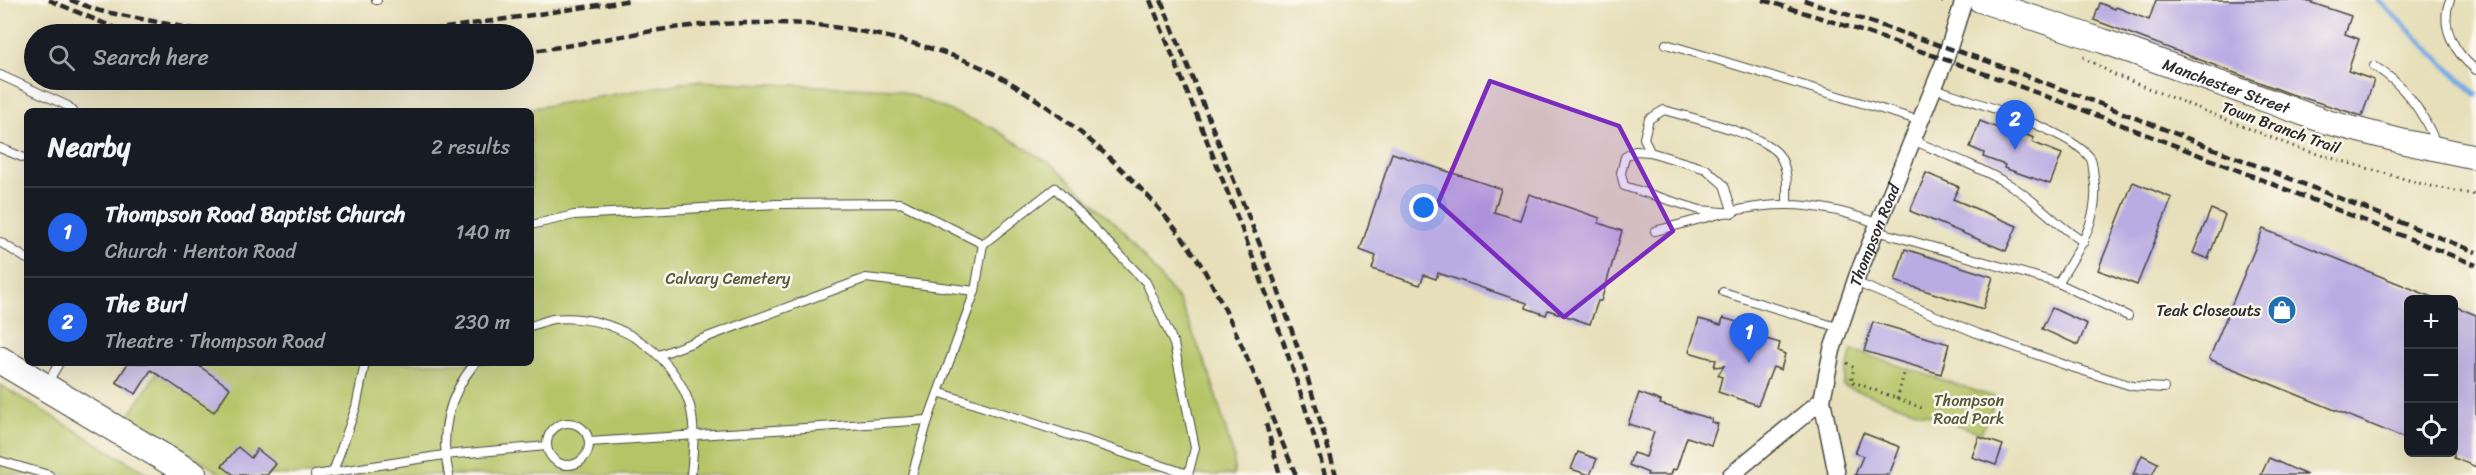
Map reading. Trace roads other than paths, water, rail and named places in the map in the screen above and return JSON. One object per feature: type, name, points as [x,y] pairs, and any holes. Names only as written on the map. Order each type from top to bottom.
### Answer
[{"type":"main road","name":"Manchester Street","points":[[1980,0],[2103,41],[2327,122],[2476,157]]},
{"type":"main road","points":[[0,360],[193,475]]},
{"type":"street","name":"Thompson Road","points":[[1837,475],[1822,400],[1831,358],[1856,282],[1934,88],[1964,0]]},
{"type":"street","points":[[1731,475],[1822,400]]},
{"type":"lane","points":[[2450,0],[2446,9],[2446,22],[2450,40],[2476,70]]},
{"type":"lane","points":[[1666,44],[1921,121]]},
{"type":"lane","points":[[2373,66],[2389,75],[2404,89],[2425,120],[2438,149]]},
{"type":"lane","points":[[0,75],[24,86]]},
{"type":"lane","points":[[1934,88],[2070,141],[2091,160],[2096,189],[2093,216],[2084,242],[2058,283]]},
{"type":"lane","points":[[33,90],[70,108]]},
{"type":"lane","points":[[1650,152],[1644,138],[1649,119],[1664,110],[1762,141],[1779,155],[1783,165],[1786,174],[1787,205]]},
{"type":"lane","points":[[1912,140],[2010,185],[2049,214],[2068,232],[2084,242]]},
{"type":"lane","points":[[0,148],[24,158]]},
{"type":"lane","points":[[1635,151],[1650,152],[1706,168],[1724,185],[1733,213],[1700,210],[1624,186],[1621,173],[1625,158],[1635,151]]},
{"type":"lane","points":[[912,475],[927,420],[975,291],[983,244],[1055,188],[1146,282],[1174,344],[1195,448],[1188,475],[938,392]]},
{"type":"lane","points":[[534,224],[574,215],[777,204],[901,203],[983,244]]},
{"type":"lane","points":[[1655,231],[1733,213],[1787,205],[1849,213],[1878,227],[2058,283],[2128,316]]},
{"type":"lane","points":[[0,242],[24,257]]},
{"type":"lane","points":[[659,355],[866,278],[975,291]]},
{"type":"lane","points":[[1856,282],[1979,334],[2068,366],[2132,386],[2164,388]]},
{"type":"lane","points":[[1723,292],[1840,328]]},
{"type":"lane","points":[[534,325],[553,319],[592,320],[628,332],[659,355],[677,379],[689,406],[695,435],[691,475]]},
{"type":"lane","points":[[45,387],[57,366]]},
{"type":"lane","points":[[333,472],[356,407],[364,366]]},
{"type":"lane","points":[[449,475],[444,455],[447,417],[460,381],[472,366]]},
{"type":"lane","points":[[589,442],[927,420]]},
{"type":"lane","points":[[566,423],[579,426],[584,430],[589,442],[588,449],[580,461],[566,464],[553,459],[547,446],[554,428],[566,423]]},
{"type":"lane","points":[[315,475],[444,455],[547,446]]},
{"type":"lane","points":[[0,461],[48,475]]},
{"type":"waterway","points":[[2378,0],[2476,95]]},
{"type":"railway","points":[[49,0],[105,24]]},
{"type":"railway","points":[[70,0],[100,11],[168,24]]},
{"type":"railway","points":[[472,24],[632,0]]},
{"type":"railway","points":[[1150,0],[1266,294],[1288,354],[1325,475]]},
{"type":"railway","points":[[1161,0],[1277,287],[1304,366],[1336,475]]},
{"type":"railway","points":[[1763,0],[1944,59],[2033,91],[2476,265]]},
{"type":"railway","points":[[1804,0],[1987,61],[2476,252]]},
{"type":"railway","points":[[534,51],[701,25],[799,24],[848,29],[898,39],[967,61],[999,77],[1033,97],[1100,149],[1159,209],[1184,240],[1204,270],[1230,319],[1296,475]]},
{"type":"railway","points":[[1266,424],[1280,475]]},
{"type":"place","name":"The Burl","points":[[2015,150]]},
{"type":"place","name":"Teak Closeouts","points":[[2282,310]]},
{"type":"place","name":"Thompson Road Baptist Church","points":[[1749,363]]},
{"type":"park label","name":"Calvary Cemetery","points":[[728,278]]},
{"type":"park label","name":"Thompson Road Park","points":[[1969,409]]}]
